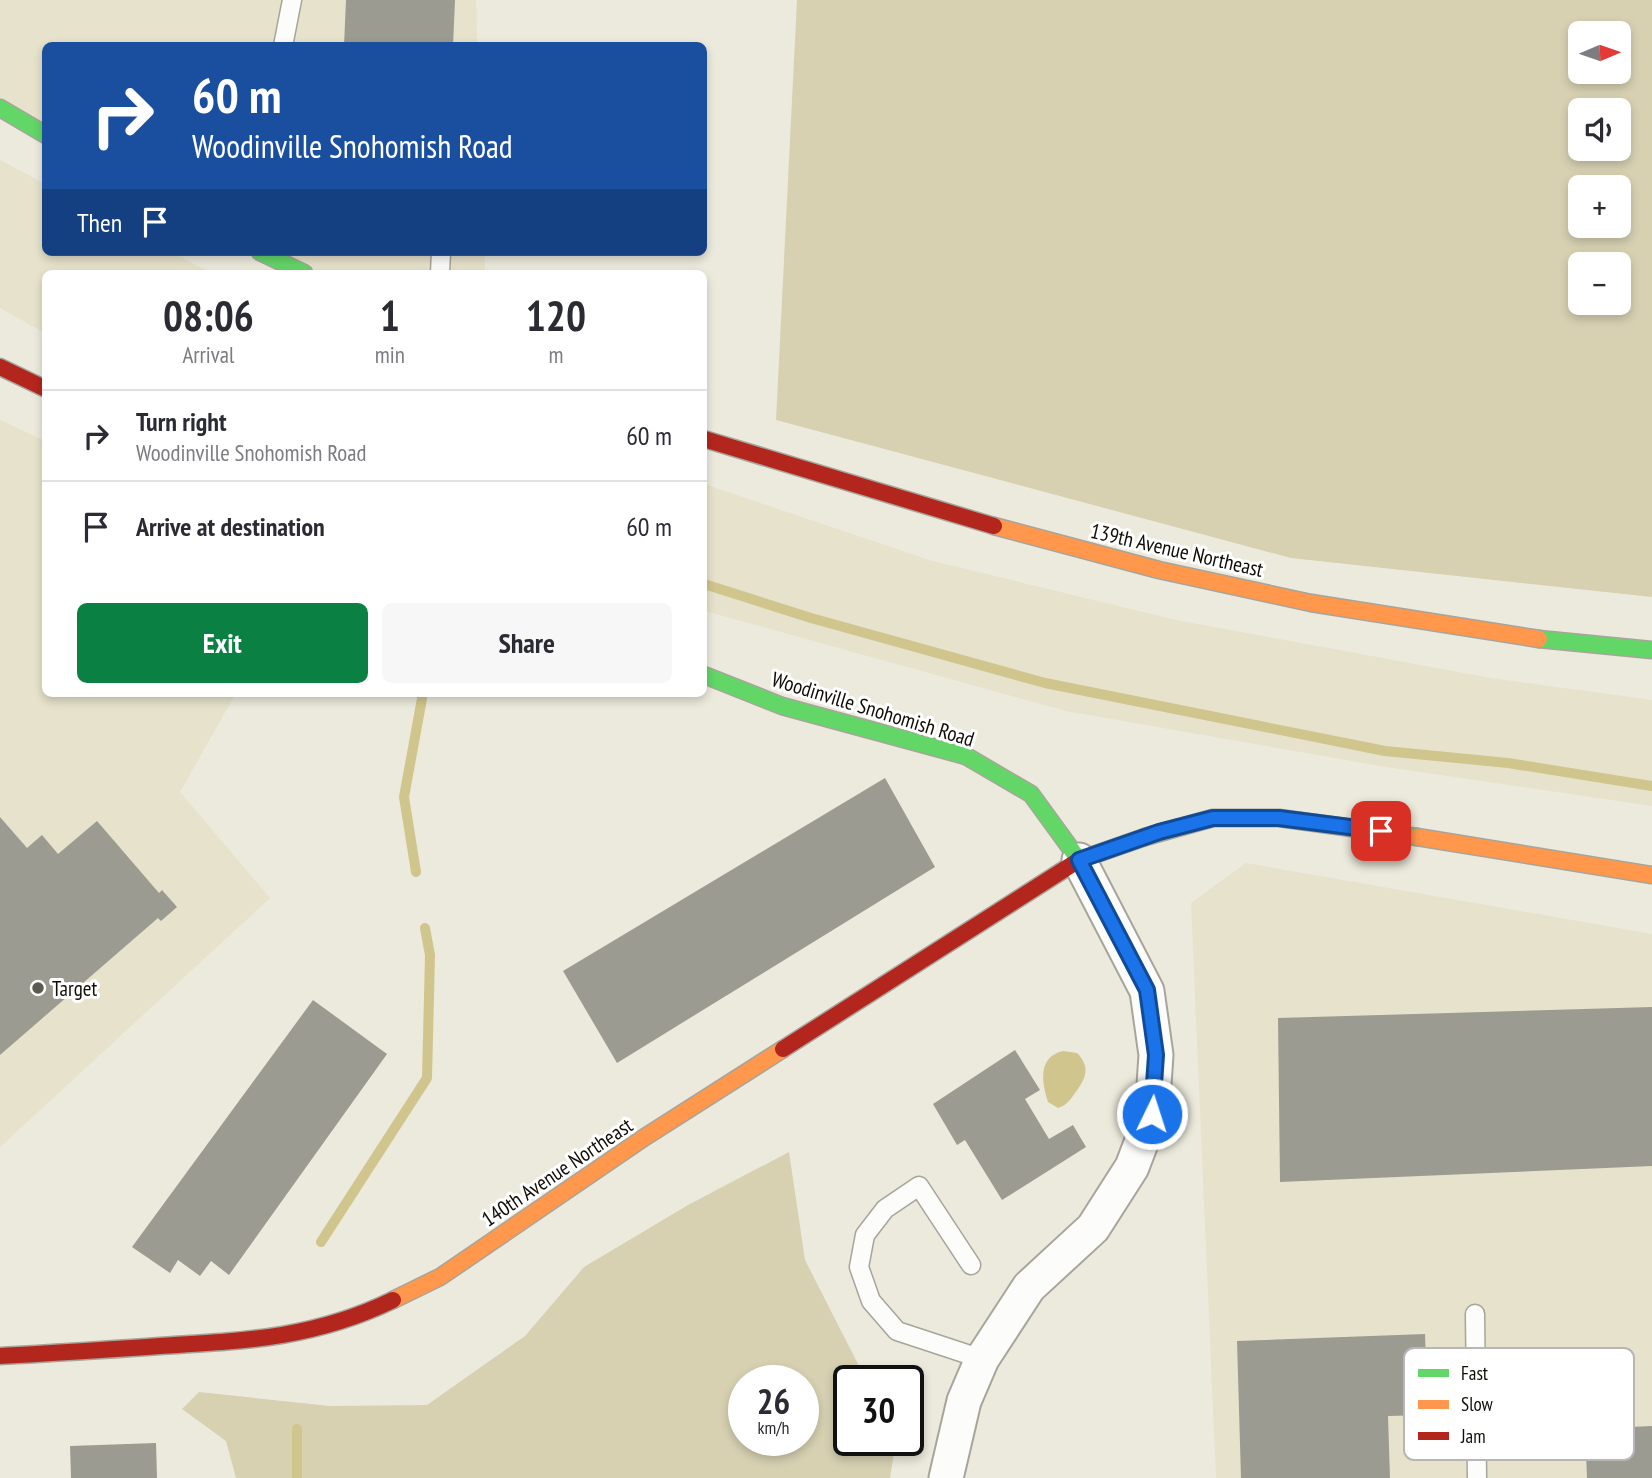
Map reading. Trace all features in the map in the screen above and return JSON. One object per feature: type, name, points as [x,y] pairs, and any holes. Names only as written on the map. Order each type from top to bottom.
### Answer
[{"type":"main road","points":[[0,108],[42,133]]},
{"type":"main road","points":[[268,256],[298,270]]},
{"type":"main road","points":[[0,367],[42,387]]},
{"type":"main road","name":"139th Avenue Northeast","points":[[707,440],[943,512],[1159,570],[1325,606],[1527,638],[1652,650]]},
{"type":"main road","name":"Woodinville Snohomish Road","points":[[707,676],[782,706],[966,756],[1031,794],[1079,860]]},
{"type":"main road","points":[[1079,860],[1159,832],[1213,818],[1279,818],[1354,827],[1652,875]]},
{"type":"main road","name":"140th Avenue Northeast","points":[[0,1356],[235,1342],[288,1336],[361,1317],[440,1277],[645,1137],[1079,860]]},
{"type":"street","points":[[946,1478],[964,1401],[982,1359],[1029,1287],[1093,1228],[1132,1167],[1152,1114],[1156,1055],[1147,990],[1079,860]]},
{"type":"lane","points":[[284,42],[292,0]]},
{"type":"lane","points":[[971,1265],[919,1186],[885,1209],[865,1235],[859,1267],[871,1301],[897,1331],[982,1359]]},
{"type":"lane","points":[[1475,1314],[1475,1348]]},
{"type":"lane","points":[[1477,1460],[1477,1478]]},
{"type":"shaded area","points":[[0,0],[476,0],[477,42],[42,42],[42,133],[0,108]]},
{"type":"shaded area","points":[[797,0],[1652,0],[1652,597],[1291,558],[776,420]]},
{"type":"shaded area","points":[[0,160],[42,182],[42,256],[179,256],[205,270],[42,270],[42,331],[0,308]]},
{"type":"shaded area","points":[[268,256],[485,256],[485,270],[298,270]]},
{"type":"shaded area","points":[[0,420],[42,440],[42,697],[234,697],[180,792],[270,898],[0,1147]]},
{"type":"shaded area","points":[[707,485],[929,560],[1176,620],[1491,678],[1652,700],[1652,806],[1386,767],[1066,711],[707,612]]},
{"type":"shaded area","points":[[1246,863],[1652,934],[1652,1478],[1216,1478],[1191,903]]},
{"type":"shaded area","points":[[1063,1051],[1077,1053],[1084,1063],[1085,1073],[1072,1098],[1058,1108],[1048,1102],[1043,1079],[1045,1065],[1049,1059]]},
{"type":"shaded area","points":[[789,1152],[805,1260],[858,1365],[833,1365],[833,1456],[893,1456],[890,1478],[236,1478],[226,1441],[182,1409],[199,1392],[330,1406],[427,1405],[525,1336],[584,1267],[688,1205]]},
{"type":"building","points":[[346,0],[455,0],[453,42],[344,42]]},
{"type":"building","points":[[885,778],[935,867],[617,1063],[563,971]]},
{"type":"building","name":"Target","points":[[0,817],[27,848],[42,835],[58,854],[97,821],[159,893],[162,890],[177,907],[161,921],[158,918],[0,1055]]},
{"type":"building","points":[[313,1000],[387,1054],[229,1275],[211,1261],[200,1276],[178,1260],[170,1273],[132,1247]]},
{"type":"building","points":[[1652,1007],[1652,1166],[1280,1182],[1278,1018]]},
{"type":"building","points":[[1015,1050],[1040,1090],[1025,1099],[1049,1139],[1073,1125],[1086,1147],[1002,1200],[965,1140],[957,1145],[933,1104]]},
{"type":"building","points":[[1425,1334],[1426,1348],[1404,1348],[1404,1416],[1388,1416],[1390,1478],[1241,1478],[1237,1341]]},
{"type":"building","points":[[1652,1426],[1652,1478],[1587,1478],[1586,1460],[1634,1460],[1634,1427]]},
{"type":"building","points":[[156,1443],[157,1478],[71,1478],[70,1446]]},
{"type":"waterway","points":[[707,585],[811,618],[1045,683],[1385,751],[1508,763],[1652,786]]},
{"type":"waterway","points":[[416,872],[404,797],[422,697]]},
{"type":"waterway","points":[[321,1242],[427,1078],[430,955],[425,928]]},
{"type":"waterway","points":[[297,1429],[297,1478]]},
{"type":"traffic: fast","points":[[0,108],[42,133]]},
{"type":"traffic: fast","points":[[268,256],[298,270]]},
{"type":"traffic: fast","points":[[1539,639],[1652,650]]},
{"type":"traffic: fast","points":[[707,676],[782,706],[966,756],[1031,794],[1079,860]]},
{"type":"traffic: fast","points":[[1145,837],[1213,818],[1279,818],[1417,837]]},
{"type":"traffic: slow","points":[[994,526],[1159,570],[1311,603],[1539,639]]},
{"type":"traffic: slow","points":[[1417,837],[1652,875]]},
{"type":"traffic: slow","points":[[393,1300],[440,1277],[645,1137],[783,1049]]},
{"type":"traffic: jam","points":[[0,367],[42,387]]},
{"type":"traffic: jam","points":[[707,440],[994,526]]},
{"type":"traffic: jam","points":[[783,1049],[1079,860],[1145,837]]},
{"type":"traffic: jam","points":[[0,1356],[251,1339],[336,1323],[393,1300]]},
{"type":"place","name":"Target","points":[[38,988]]},
{"type":"route","points":[[1152,1114],[1156,1055],[1147,990],[1079,860],[1159,832],[1213,818],[1279,818],[1381,831]]}]
